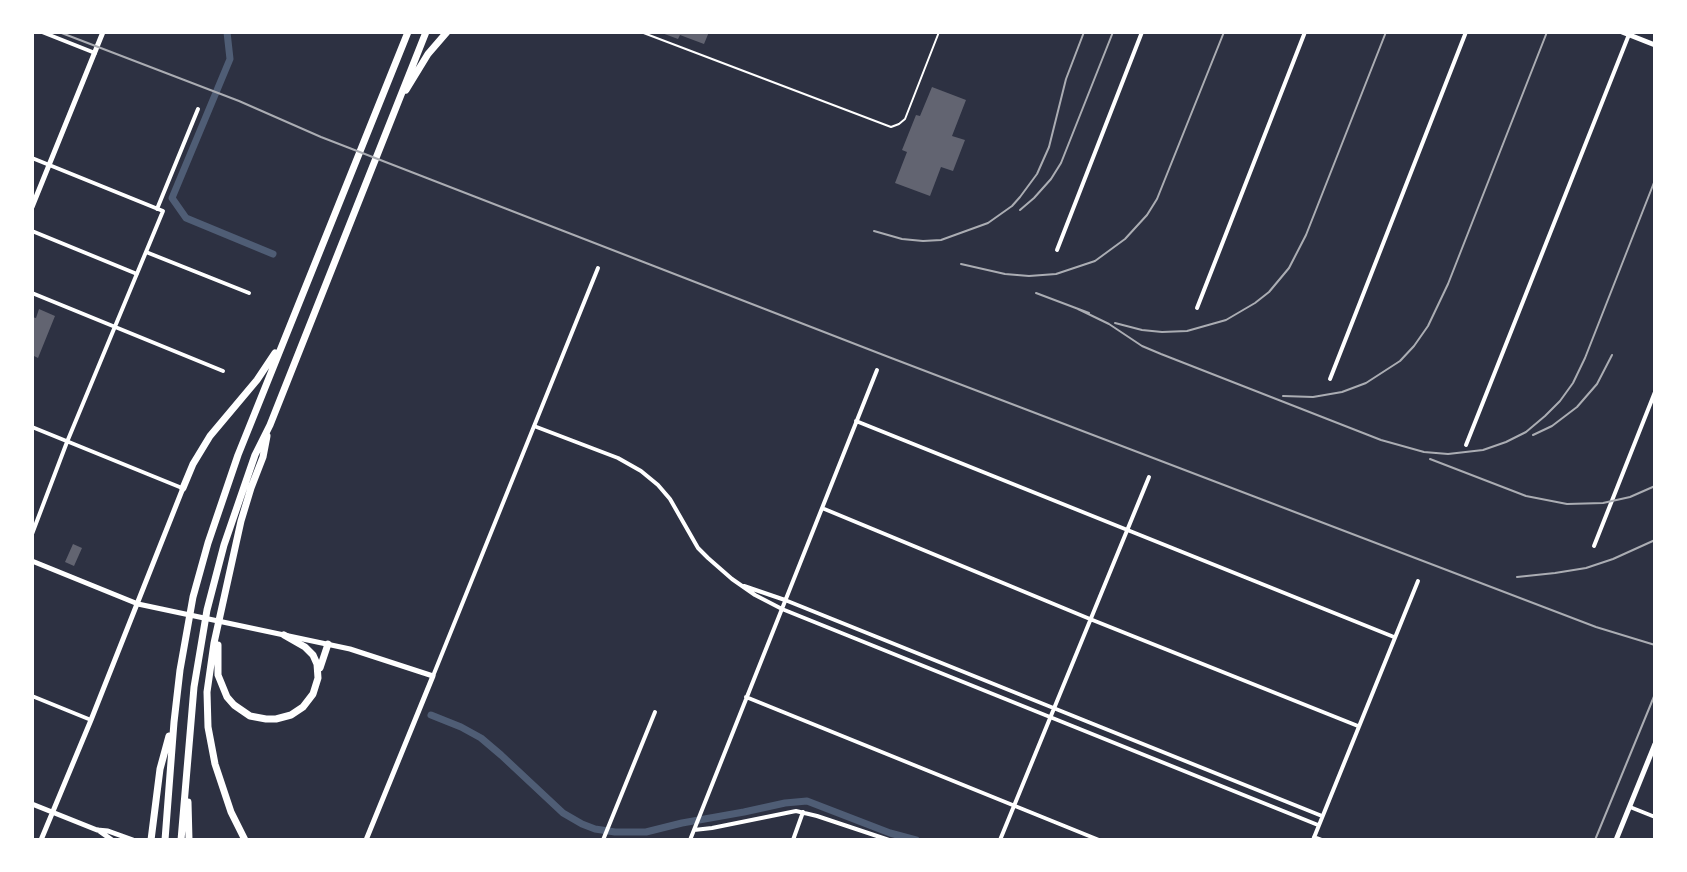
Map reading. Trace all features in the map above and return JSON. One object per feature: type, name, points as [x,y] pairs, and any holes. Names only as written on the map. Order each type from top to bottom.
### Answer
[{"type":"highway","points":[[165,840],[174,722],[185,636],[208,543],[229,477],[408,32]]},
{"type":"highway","points":[[181,840],[192,696],[201,639],[212,586],[237,503],[426,32]]},
{"type":"highway","points":[[396,105],[428,54],[447,32]]},
{"type":"highway","points":[[183,488],[210,436],[257,380],[285,338]]},
{"type":"highway","points":[[245,840],[231,812],[212,751],[207,715],[209,672],[241,521],[263,457],[270,425]]},
{"type":"highway","points":[[223,606],[217,655],[218,675],[227,697],[250,716],[276,719],[291,715],[307,702],[315,688],[328,644]]},
{"type":"highway","points":[[284,635],[313,655],[318,678]]},
{"type":"highway","points":[[151,840],[160,769],[174,722]]},
{"type":"highway","points":[[186,768],[189,840]]},
{"type":"street","points":[[42,32],[95,53]]},
{"type":"street","points":[[32,207],[103,32]]},
{"type":"street","points":[[1057,250],[1142,32]]},
{"type":"street","points":[[1197,308],[1305,32]]},
{"type":"street","points":[[1330,379],[1466,32]]},
{"type":"street","points":[[1466,445],[1627,33],[1655,45]]},
{"type":"street","points":[[32,534],[146,252],[198,109]]},
{"type":"street","points":[[32,158],[160,210]]},
{"type":"street","points":[[32,231],[137,274]]},
{"type":"street","points":[[146,252],[249,293]]},
{"type":"street","points":[[366,840],[598,268]]},
{"type":"street","points":[[32,293],[223,371]]},
{"type":"street","points":[[690,840],[877,370]]},
{"type":"street","points":[[1594,546],[1655,392]]},
{"type":"street","points":[[856,421],[1394,637]]},
{"type":"street","points":[[534,426],[618,458],[641,471],[670,499],[704,554],[728,577],[782,609],[1318,825]]},
{"type":"street","points":[[32,427],[183,488],[41,840]]},
{"type":"street","points":[[1000,840],[1149,477]]},
{"type":"street","points":[[822,508],[1358,726]]},
{"type":"street","points":[[32,561],[138,604],[370,654],[433,676]]},
{"type":"street","points":[[1322,840],[1313,838],[1418,581]]},
{"type":"street","points":[[742,585],[1322,816]]},
{"type":"street","points":[[880,649],[884,639]]},
{"type":"street","points":[[32,696],[91,720]]},
{"type":"street","points":[[746,697],[1099,840]]},
{"type":"street","points":[[603,840],[655,712]]},
{"type":"street","points":[[1616,840],[1655,744]]},
{"type":"street","points":[[1143,755],[1147,745]]},
{"type":"street","points":[[32,804],[97,830],[112,840]]},
{"type":"street","points":[[1630,807],[1655,817]]},
{"type":"street","points":[[695,827],[712,828],[789,811],[803,812],[889,840]]},
{"type":"street","points":[[793,840],[803,812]]},
{"type":"street","points":[[97,830],[131,840]]},
{"type":"lane","points":[[641,32],[891,127],[905,119],[939,32]]},
{"type":"building","points":[[659,32],[709,32],[704,44],[680,35],[678,39]]},
{"type":"building","points":[[932,87],[966,100],[952,136],[965,140],[953,171],[941,167],[930,196],[895,183],[907,152],[902,150],[916,115],[920,116]]},
{"type":"building","points":[[39,309],[55,316],[38,358],[32,355],[32,317],[36,318]]},
{"type":"building","points":[[73,544],[82,548],[74,566],[65,562]]},
{"type":"waterway","points":[[227,32],[230,59],[172,198],[186,218],[273,254]]},
{"type":"waterway","points":[[431,715],[481,738],[563,813],[595,829],[646,832],[807,801],[916,840]]},
{"type":"railway","points":[[59,32],[886,356],[1596,627],[1655,645]]},
{"type":"railway","points":[[874,231],[902,239],[941,240],[988,223],[1012,206],[1037,174],[1049,147],[1066,79],[1084,32]]},
{"type":"railway","points":[[1020,210],[1051,179],[1061,163],[1113,32]]},
{"type":"railway","points":[[961,264],[1005,274],[1056,274],[1095,261],[1125,239],[1157,199],[1224,32]]},
{"type":"railway","points":[[1115,323],[1142,330],[1187,331],[1226,320],[1269,292],[1289,268],[1306,235],[1386,32]]},
{"type":"railway","points":[[1283,396],[1313,397],[1342,392],[1366,383],[1400,361],[1414,346],[1428,326],[1448,284],[1547,32]]},
{"type":"railway","points":[[1078,309],[1109,324],[1142,346],[1381,440],[1424,452],[1448,454],[1483,450],[1526,432],[1560,401],[1573,383],[1655,180]]},
{"type":"railway","points":[[1036,293],[1089,313]]},
{"type":"railway","points":[[1533,435],[1552,426],[1577,407],[1597,384],[1612,355]]},
{"type":"railway","points":[[1430,459],[1526,496],[1567,504],[1603,503],[1630,497],[1655,486]]},
{"type":"railway","points":[[1517,577],[1586,568],[1655,540]]},
{"type":"railway","points":[[1595,840],[1655,694]]}]
